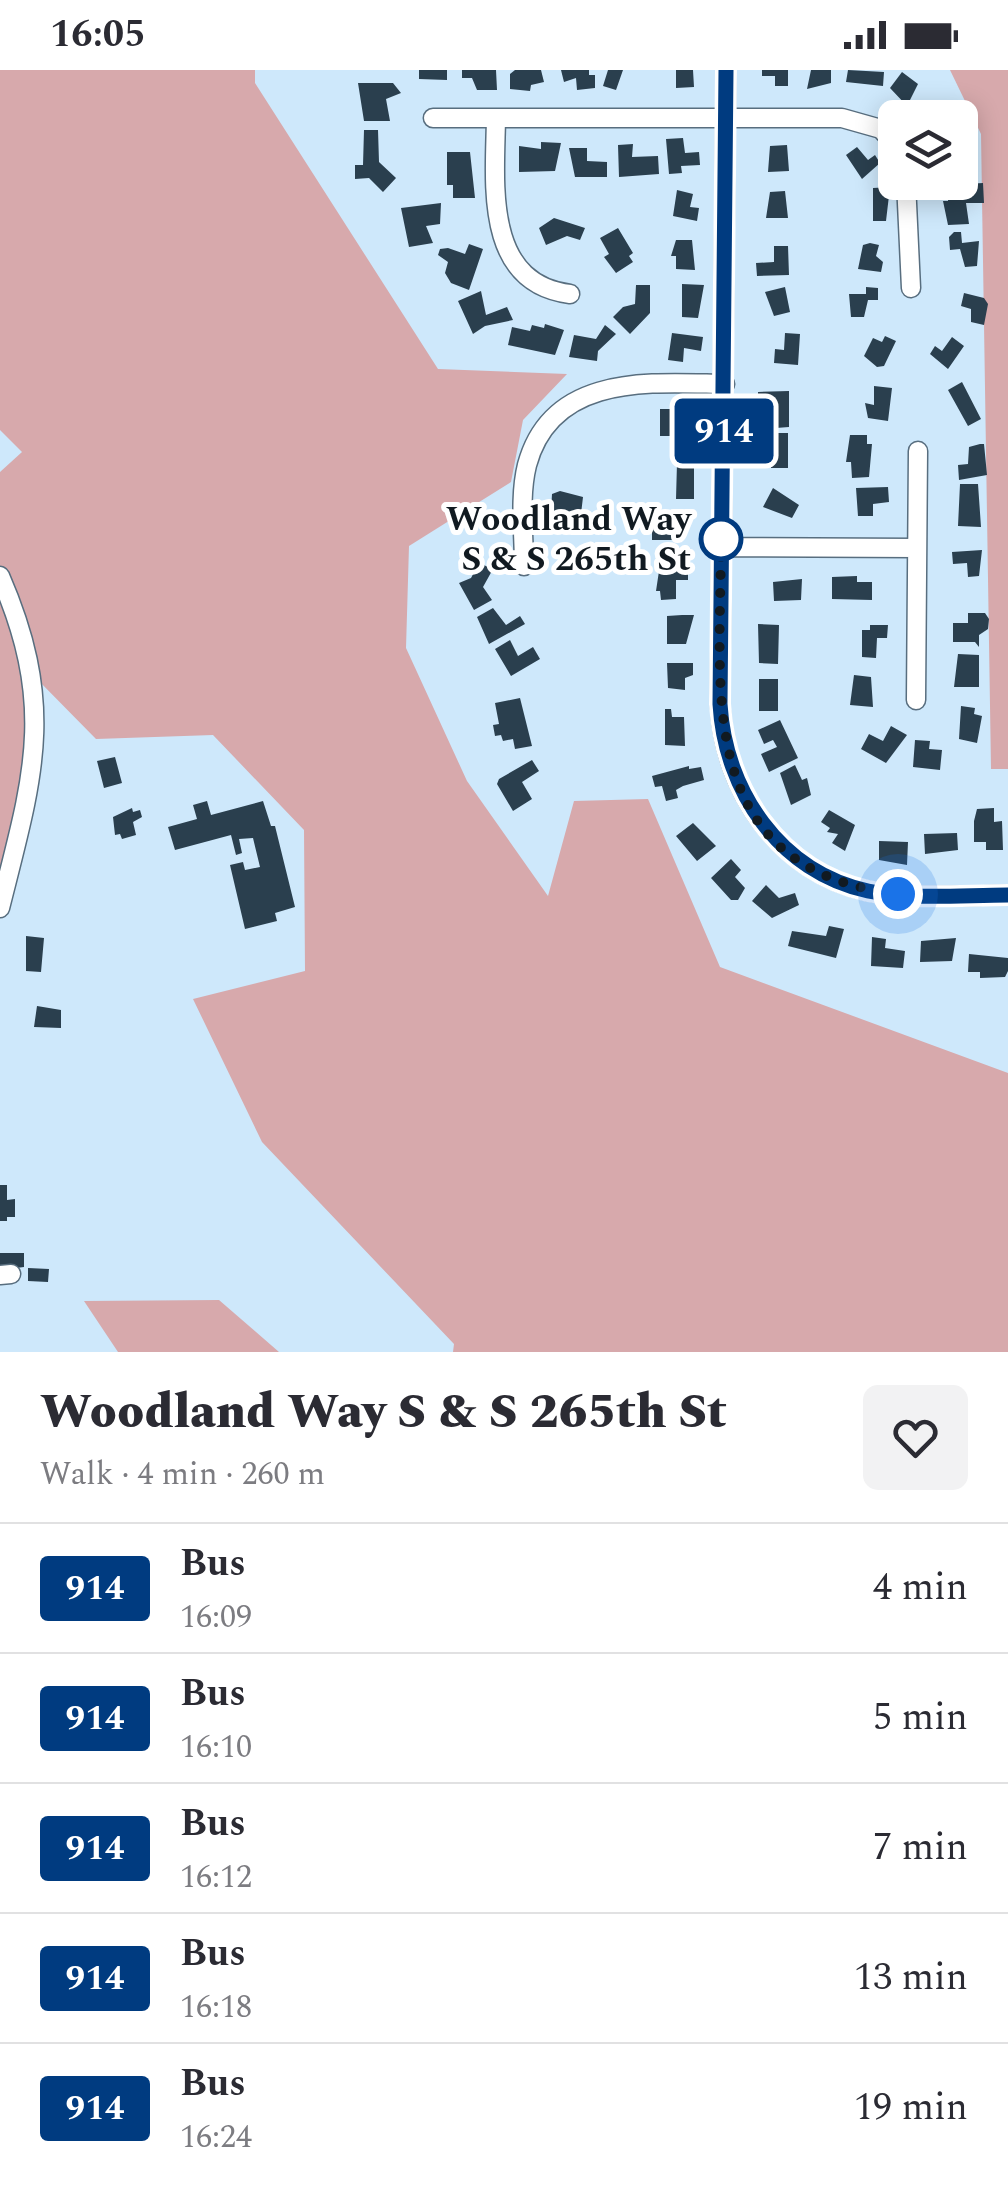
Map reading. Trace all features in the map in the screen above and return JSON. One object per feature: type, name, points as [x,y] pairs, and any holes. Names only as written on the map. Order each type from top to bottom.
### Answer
[{"type":"street","points":[[726,70],[720,704],[725,748],[750,808],[781,844],[831,878],[866,890],[1008,895]]},
{"type":"street","points":[[433,118],[852,120],[878,128]]},
{"type":"street","points":[[496,118],[496,197],[503,242],[529,278],[555,292],[570,294]]},
{"type":"street","points":[[907,200],[911,288]]},
{"type":"street","points":[[524,566],[528,462],[555,420],[576,401],[625,383],[726,384]]},
{"type":"street","points":[[916,700],[918,451]]},
{"type":"street","points":[[721,547],[917,548]]},
{"type":"street","points":[[0,576],[30,660],[37,717],[32,782],[0,908]]},
{"type":"shaded area","points":[[0,70],[255,70],[255,83],[438,369],[567,374],[523,420],[511,482],[409,546],[406,648],[467,781],[548,896],[574,801],[648,799],[720,967],[1008,1073],[1008,1352],[453,1352],[454,1344],[262,1142],[193,999],[305,971],[304,830],[213,735],[96,739],[35,677],[36,703],[0,908],[0,472],[22,452],[0,430]]},
{"type":"shaded area","points":[[950,70],[1008,70],[1008,769],[991,769],[981,134],[978,100],[965,100]]},
{"type":"shaded area","points":[[219,1300],[279,1352],[118,1352],[84,1301]]},
{"type":"building","points":[[419,70],[447,70],[447,80],[419,79]]},
{"type":"building","points":[[462,70],[496,70],[497,90],[477,90],[472,78],[462,78]]},
{"type":"building","points":[[515,70],[541,70],[544,82],[531,85],[530,91],[510,89],[510,74]]},
{"type":"building","points":[[561,70],[589,70],[589,75],[595,75],[595,88],[577,90],[576,78],[564,82]]},
{"type":"building","points":[[608,70],[623,70],[616,90],[603,86]]},
{"type":"building","points":[[676,70],[693,70],[694,87],[676,88]]},
{"type":"building","points":[[762,70],[788,70],[788,86],[775,86],[775,76],[762,76]]},
{"type":"building","points":[[811,70],[831,70],[831,83],[807,89]]},
{"type":"building","points":[[848,70],[884,72],[883,86],[846,82]]},
{"type":"building","points":[[902,72],[918,84],[910,100],[901,100],[890,88]]},
{"type":"building","points":[[358,83],[393,83],[401,93],[386,99],[390,121],[364,121]]},
{"type":"building","points":[[364,130],[378,130],[379,162],[396,178],[383,192],[369,178],[355,179],[355,165],[363,165]]},
{"type":"building","points":[[683,138],[685,153],[699,152],[700,165],[681,166],[682,173],[669,174],[666,139]]},
{"type":"building","points":[[541,142],[561,143],[555,171],[519,172],[519,146],[541,149]]},
{"type":"building","points":[[633,144],[632,157],[658,156],[659,174],[619,177],[618,145]]},
{"type":"building","points":[[787,145],[789,171],[768,172],[770,146]]},
{"type":"building","points":[[857,147],[868,160],[875,155],[878,165],[862,179],[846,155]]},
{"type":"building","points":[[569,148],[587,148],[587,161],[607,162],[607,177],[575,177]]},
{"type":"building","points":[[447,152],[470,152],[475,198],[453,198],[453,185],[447,185]]},
{"type":"building","points":[[978,183],[983,183],[984,203],[966,203],[969,224],[948,225],[943,201],[978,200]]},
{"type":"building","points":[[873,188],[878,188],[878,200],[888,200],[886,221],[873,221]]},
{"type":"building","points":[[677,190],[693,194],[690,207],[699,208],[697,221],[673,216]]},
{"type":"building","points":[[785,191],[788,218],[766,218],[770,192]]},
{"type":"building","points":[[441,203],[440,224],[426,226],[433,243],[409,247],[401,208]]},
{"type":"building","points":[[554,218],[585,228],[580,240],[567,236],[546,245],[539,228]]},
{"type":"building","points":[[618,228],[633,253],[629,256],[633,262],[616,273],[604,257],[609,254],[600,238]]},
{"type":"building","points":[[961,232],[962,243],[979,241],[977,266],[965,267],[960,249],[950,250],[949,237]]},
{"type":"building","points":[[676,240],[692,240],[695,270],[676,269],[676,256],[671,256]]},
{"type":"building","points":[[469,244],[483,249],[469,290],[451,283],[445,273],[448,262],[438,255],[440,249],[448,248],[465,254]]},
{"type":"building","points":[[863,245],[879,245],[876,256],[883,262],[881,272],[858,269]]},
{"type":"building","points":[[774,246],[788,246],[789,275],[757,276],[756,263],[774,262]]},
{"type":"building","points":[[682,284],[704,285],[698,318],[682,317]]},
{"type":"building","points":[[636,285],[650,285],[650,313],[630,334],[613,317],[623,307],[635,304]]},
{"type":"building","points":[[785,287],[790,312],[774,316],[765,292]]},
{"type":"building","points":[[866,287],[878,288],[878,300],[868,300],[864,317],[851,317],[849,294],[866,294]]},
{"type":"building","points":[[481,291],[486,315],[507,307],[513,320],[485,326],[473,334],[458,301]]},
{"type":"building","points":[[964,293],[984,298],[988,304],[984,325],[971,322],[971,309],[961,306]]},
{"type":"building","points":[[545,324],[564,330],[555,355],[508,345],[512,327],[530,331],[532,325],[544,328]]},
{"type":"building","points":[[605,325],[616,334],[598,351],[597,361],[569,357],[574,335],[596,339]]},
{"type":"building","points":[[672,333],[703,337],[701,351],[684,348],[683,362],[668,360]]},
{"type":"building","points":[[785,333],[800,334],[798,365],[774,363],[775,349],[784,350]]},
{"type":"building","points":[[885,336],[896,341],[884,366],[877,367],[864,356],[873,338],[882,342]]},
{"type":"building","points":[[952,337],[964,346],[948,369],[930,354],[935,346],[942,351]]},
{"type":"building","points":[[962,382],[981,419],[968,426],[948,390]]},
{"type":"building","points":[[874,386],[892,388],[888,421],[868,418],[865,403],[874,405]]},
{"type":"building","points":[[789,391],[789,427],[776,428],[772,406],[758,407],[758,392]]},
{"type":"building","points":[[674,404],[687,404],[687,416],[676,416],[676,436],[660,436],[660,409],[674,409]]},
{"type":"building","points":[[771,433],[788,433],[788,468],[771,468]]},
{"type":"building","points":[[850,435],[867,435],[867,444],[872,444],[869,477],[852,478],[851,462],[846,462]]},
{"type":"building","points":[[984,444],[987,475],[959,480],[958,465],[968,464],[969,447]]},
{"type":"building","points":[[677,463],[694,466],[694,499],[676,499]]},
{"type":"building","points":[[960,484],[978,484],[981,527],[958,526]]},
{"type":"building","points":[[888,487],[889,502],[873,504],[873,516],[858,516],[856,488]]},
{"type":"building","points":[[773,488],[799,505],[792,518],[763,507]]},
{"type":"building","points":[[560,491],[583,497],[579,531],[567,530],[568,512],[551,512],[552,494]]},
{"type":"building","points":[[661,511],[685,512],[684,523],[676,523],[673,540],[652,540],[652,522],[661,522]]},
{"type":"building","points":[[982,550],[979,576],[968,577],[967,563],[953,564],[952,552]]},
{"type":"building","points":[[479,563],[493,569],[483,587],[492,600],[474,610],[459,583],[471,578]]},
{"type":"building","points":[[673,565],[688,565],[688,580],[676,580],[676,599],[661,600],[660,591],[656,591],[659,571],[673,570]]},
{"type":"building","points":[[857,576],[857,582],[872,582],[872,600],[832,599],[832,577]]},
{"type":"building","points":[[802,579],[801,600],[774,601],[773,582]]},
{"type":"building","points":[[493,608],[506,625],[520,616],[525,624],[489,644],[477,617]]},
{"type":"building","points":[[968,613],[985,613],[989,619],[988,629],[979,635],[979,647],[975,642],[953,642],[953,623],[968,623]]},
{"type":"building","points":[[694,615],[686,644],[667,644],[667,616]]},
{"type":"building","points":[[758,624],[779,625],[778,664],[759,663]]},
{"type":"building","points":[[870,625],[888,625],[887,638],[877,638],[876,658],[862,657],[862,630],[870,630]]},
{"type":"building","points":[[510,640],[518,656],[533,647],[540,659],[511,676],[495,649]]},
{"type":"building","points":[[958,654],[979,655],[979,687],[954,687]]},
{"type":"building","points":[[667,663],[693,663],[693,675],[685,678],[685,690],[668,688]]},
{"type":"building","points":[[854,675],[871,677],[873,707],[850,705]]},
{"type":"building","points":[[759,679],[778,679],[778,711],[759,711]]},
{"type":"building","points":[[520,698],[532,746],[515,749],[513,739],[503,741],[501,735],[495,736],[493,725],[499,724],[495,703]]},
{"type":"building","points":[[961,706],[975,708],[974,714],[982,716],[977,743],[959,739]]},
{"type":"building","points":[[665,709],[671,709],[672,717],[684,717],[685,746],[665,745]]},
{"type":"building","points":[[780,720],[798,758],[769,772],[761,754],[777,747],[773,740],[764,744],[758,730]]},
{"type":"building","points":[[891,726],[907,735],[886,763],[861,749],[869,734],[883,741]]},
{"type":"building","points":[[915,740],[930,741],[929,749],[942,750],[940,770],[913,767]]},
{"type":"building","points":[[115,757],[122,783],[104,788],[97,761]]},
{"type":"building","points":[[532,760],[539,771],[522,782],[532,799],[513,811],[497,784]]},
{"type":"building","points":[[795,765],[802,780],[807,778],[811,795],[791,805],[780,773]]},
{"type":"building","points":[[689,766],[701,767],[704,780],[683,786],[676,790],[678,798],[666,801],[662,786],[655,787],[652,776]]},
{"type":"building","points":[[207,801],[211,815],[263,801],[271,826],[275,826],[295,907],[275,913],[277,921],[245,929],[230,865],[243,862],[245,870],[260,867],[253,838],[239,839],[242,853],[236,855],[231,835],[175,850],[168,827],[197,819],[193,805]]},
{"type":"building","points":[[132,808],[133,812],[140,810],[142,817],[133,822],[136,835],[122,839],[120,834],[115,835],[113,817]]},
{"type":"building","points":[[994,808],[994,822],[1002,821],[1003,850],[986,850],[986,842],[974,842],[977,809]]},
{"type":"building","points":[[829,810],[855,825],[845,851],[832,843],[838,834],[827,832],[830,828],[821,822]]},
{"type":"building","points":[[693,823],[716,846],[697,861],[676,836]]},
{"type":"building","points":[[957,833],[958,850],[925,854],[924,834]]},
{"type":"building","points":[[879,841],[908,842],[907,865],[879,860]]},
{"type":"building","points":[[731,859],[741,870],[735,877],[745,888],[738,900],[731,900],[711,878]]},
{"type":"building","points":[[766,885],[779,898],[795,893],[799,905],[772,918],[752,901]]},
{"type":"building","points":[[829,926],[844,929],[836,958],[788,946],[792,931],[826,936]]},
{"type":"building","points":[[26,936],[44,938],[41,972],[26,971]]},
{"type":"building","points":[[872,937],[886,939],[885,948],[905,951],[903,968],[871,966]]},
{"type":"building","points":[[956,938],[952,961],[920,962],[921,941]]},
{"type":"building","points":[[969,954],[1008,958],[1005,977],[980,978],[980,972],[968,972]]},
{"type":"building","points":[[37,1006],[61,1010],[61,1028],[34,1027]]},
{"type":"building","points":[[0,1185],[7,1185],[7,1200],[15,1199],[15,1217],[7,1217],[7,1221],[0,1221]]},
{"type":"building","points":[[0,1253],[24,1253],[24,1267],[0,1270]]},
{"type":"building","points":[[28,1268],[49,1269],[48,1282],[28,1281]]},
{"type":"bus line","name":"914","points":[[726,70],[720,704],[731,768],[750,808],[781,844],[831,878],[866,890],[898,894],[1008,895]]},
{"type":"place","name":"Woodland Way S & S 265th St","points":[[721,539]]},
{"type":"route","points":[[721,539],[721,722],[725,748],[740,790],[781,844],[804,862],[831,878],[866,890],[898,894]]}]
